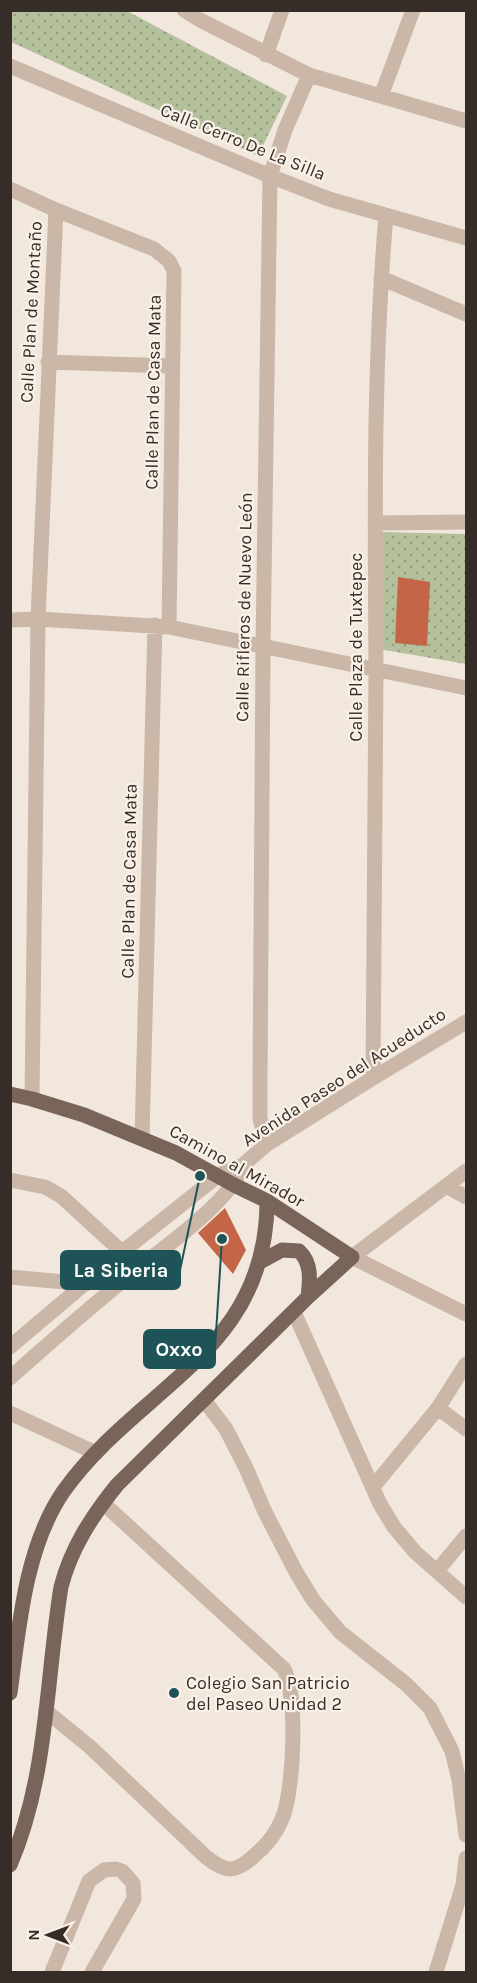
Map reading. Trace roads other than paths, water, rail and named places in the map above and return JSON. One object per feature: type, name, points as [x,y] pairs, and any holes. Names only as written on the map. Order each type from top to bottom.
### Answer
[{"type":"main road","name":"Camino al Mirador","points":[[10,1094],[84,1115],[142,1138],[267,1201],[352,1257]]},
{"type":"main road","points":[[10,1693],[14,1634],[39,1539],[63,1493],[96,1453],[183,1374],[222,1332],[248,1294],[260,1262],[267,1201]]},
{"type":"main road","points":[[260,1262],[282,1250],[298,1251],[309,1267],[308,1297]]},
{"type":"main road","points":[[10,1865],[27,1824],[46,1711],[57,1611],[64,1572],[82,1533],[123,1479],[308,1297],[352,1257]]},
{"type":"street","points":[[184,10],[266,55],[309,75],[466,121]]},
{"type":"street","points":[[266,55],[282,10]]},
{"type":"street","points":[[381,96],[413,10]]},
{"type":"street","name":"Calle Cerro De La Silla","points":[[10,66],[329,199],[466,238]]},
{"type":"street","name":"Calle Rifleros de Nuevo León","points":[[266,1145],[260,1118],[263,647],[270,176],[285,130],[309,75]]},
{"type":"street","name":"Calle Plan de Casa Mata","points":[[10,189],[163,254],[174,271],[142,1138]]},
{"type":"street","name":"Calle Plan de Montaño","points":[[32,1099],[38,619],[56,210]]},
{"type":"street","name":"Calle Plaza de Tuxtepec","points":[[373,1078],[375,523],[381,278],[386,216]]},
{"type":"street","points":[[381,278],[466,314]]},
{"type":"street","points":[[48,362],[172,366]]},
{"type":"street","points":[[375,523],[466,522]]},
{"type":"street","points":[[10,620],[38,619],[162,626],[466,688]]},
{"type":"street","name":"Avenida Paseo del Acueducto","points":[[10,1347],[122,1252],[219,1175],[243,1165],[266,1145],[466,1022]]},
{"type":"street","name":"Avenida Paseo del Acueducto","points":[[10,1378],[74,1321],[199,1219],[234,1185],[243,1165]]},
{"type":"street","points":[[352,1257],[466,1171]]},
{"type":"street","points":[[10,1180],[45,1187],[61,1196],[122,1252]]},
{"type":"street","points":[[446,1186],[466,1197]]},
{"type":"street","name":"Camino al Mirador","points":[[352,1257],[466,1314]]},
{"type":"street","points":[[10,1277],[86,1284]]},
{"type":"street","points":[[59,1305],[74,1321]]},
{"type":"street","points":[[294,1312],[373,1487],[394,1527],[415,1552],[466,1597]]},
{"type":"street","points":[[373,1487],[438,1408],[466,1364]]},
{"type":"street","points":[[204,1400],[226,1429],[265,1512],[313,1600],[340,1632],[406,1684],[430,1708],[452,1751],[463,1780],[466,1836]]},
{"type":"street","points":[[438,1408],[466,1429]]},
{"type":"street","points":[[10,1413],[96,1453]]},
{"type":"street","points":[[46,1711],[89,1746],[206,1857],[221,1868],[234,1869],[253,1858],[265,1846],[282,1819],[287,1804],[292,1754],[291,1691],[284,1669],[103,1503]]},
{"type":"street","points":[[437,1571],[466,1536]]},
{"type":"street","points":[[436,1972],[466,1872],[466,1858]]},
{"type":"street","points":[[52,1972],[89,1881],[104,1870],[116,1869],[122,1871],[133,1883],[134,1899],[92,1972]]},
{"type":"place","name":"La Siberia","points":[[200,1176]]},
{"type":"place","name":"Oxxo","points":[[222,1239]]},
{"type":"place","name":"Colegio San Patricio del Paseo Unidad 2","points":[[174,1693]]}]
